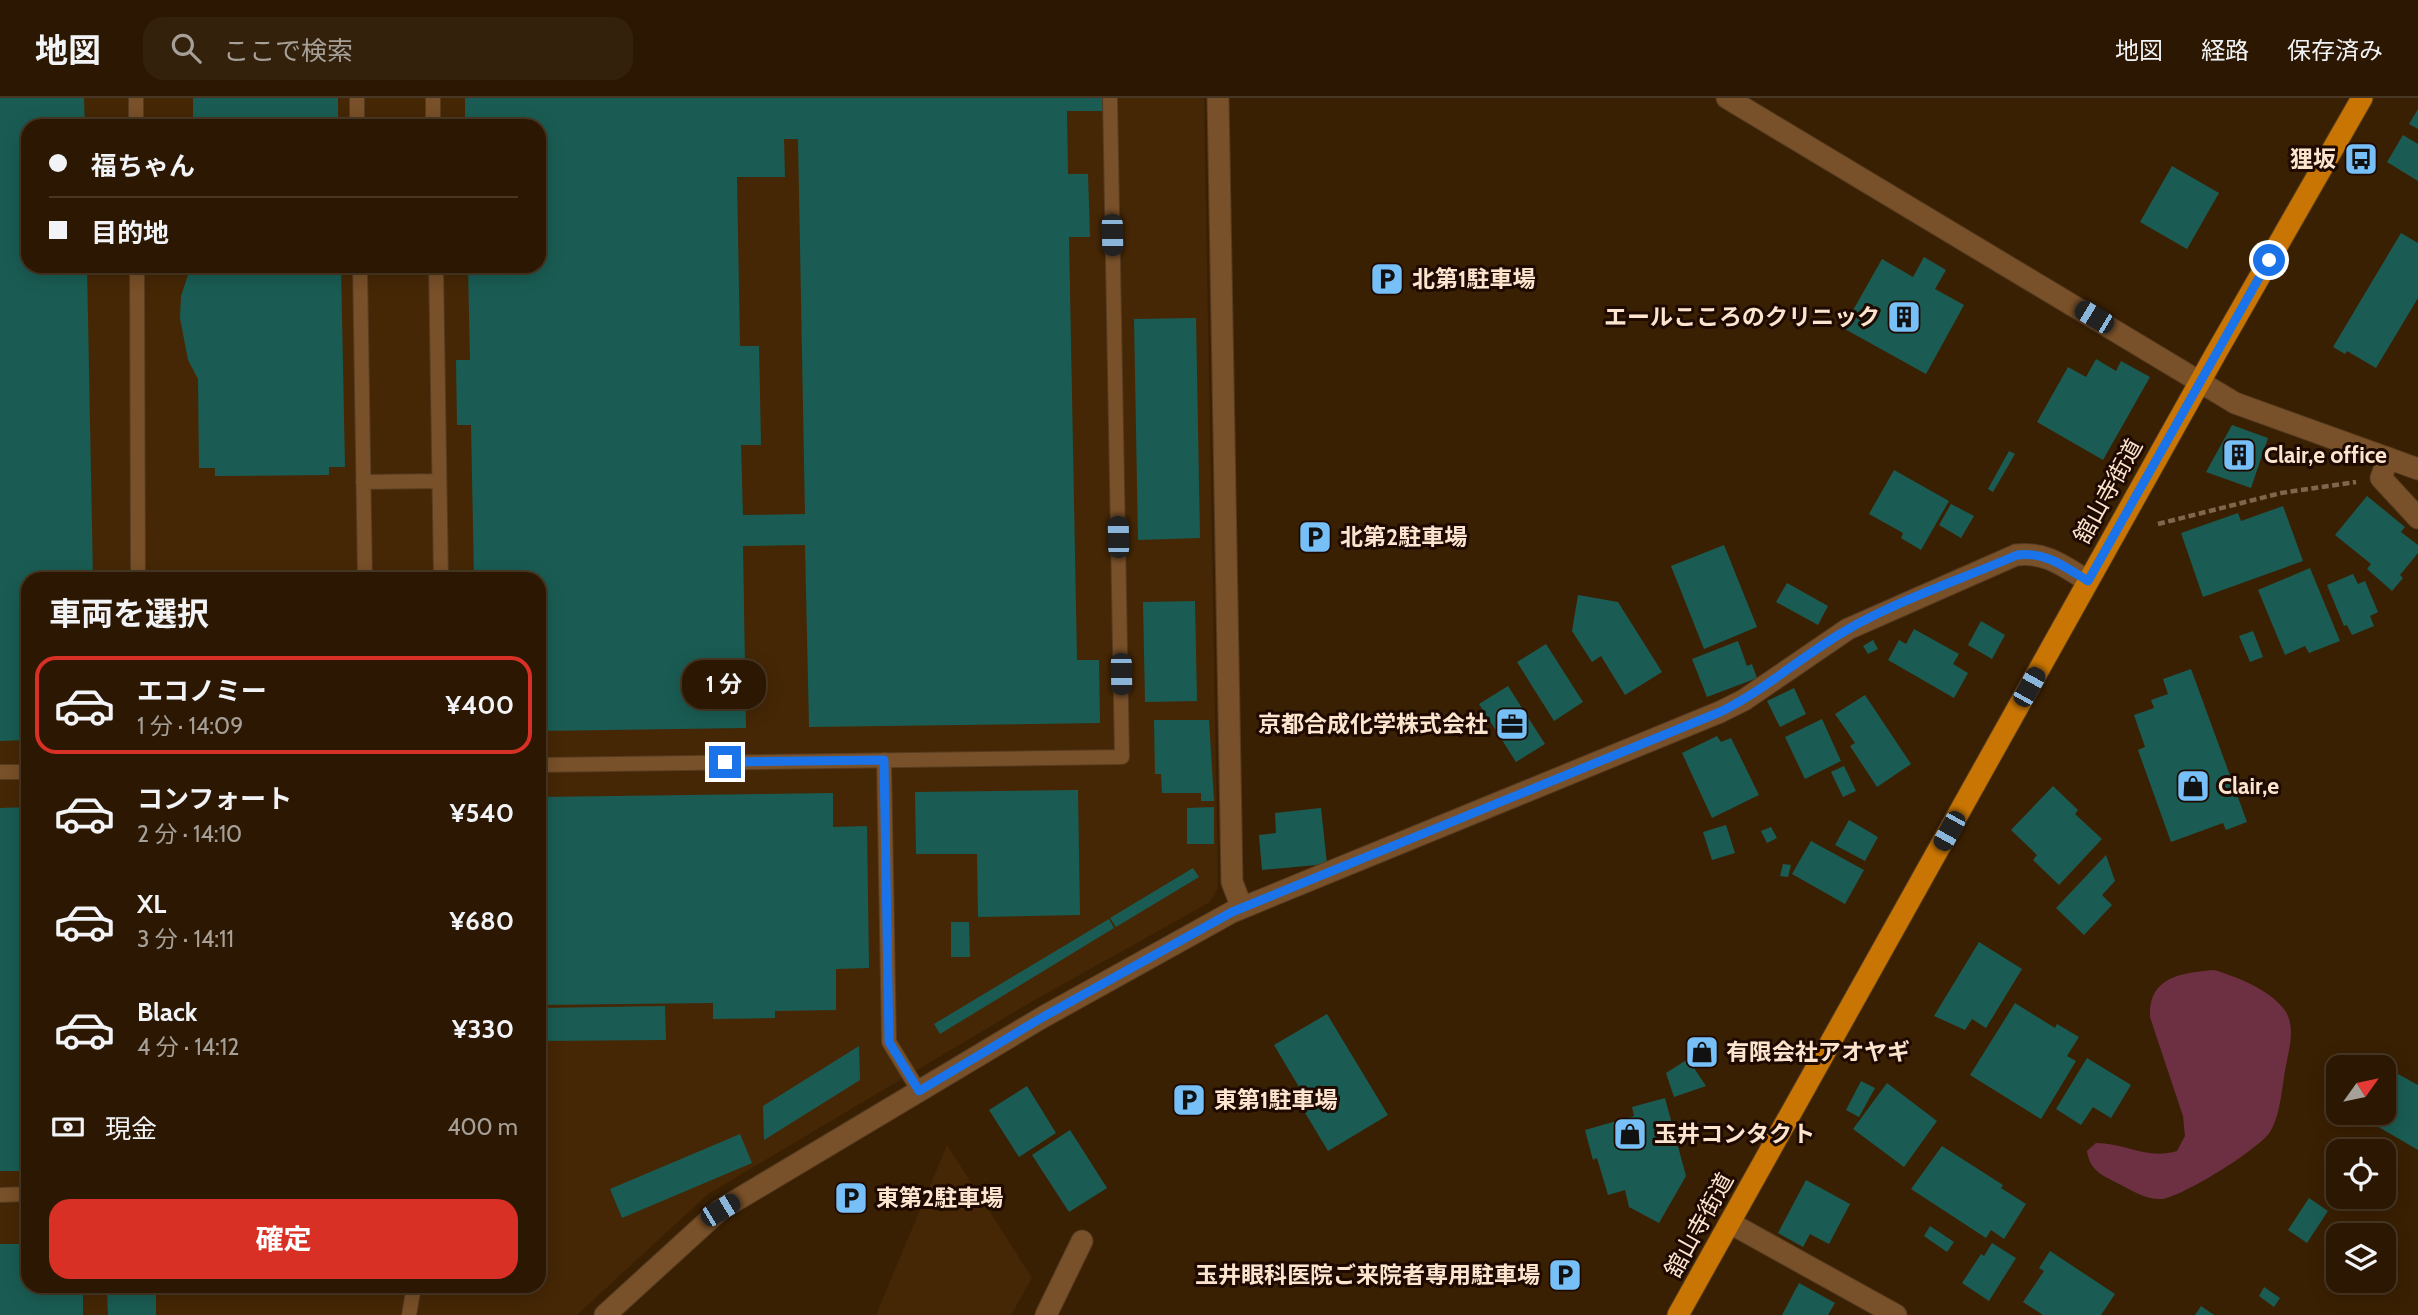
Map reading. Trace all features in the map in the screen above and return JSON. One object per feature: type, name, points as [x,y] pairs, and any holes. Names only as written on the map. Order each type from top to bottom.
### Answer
[{"type":"main road","name":"舘山寺街道","points":[[1678,1315],[2200,381],[2362,98]]},
{"type":"street","points":[[1218,98],[1232,882],[1242,908]]},
{"type":"street","points":[[1727,98],[2235,403],[2384,468],[2418,469]]},
{"type":"street","points":[[2384,468],[2418,518]]},
{"type":"street","points":[[606,1315],[720,1210],[1043,1017],[1242,908],[1720,712],[1744,700],[1848,629],[2017,555],[2032,553],[2046,556],[2088,581]]},
{"type":"street","points":[[1730,1223],[1896,1315]]},
{"type":"street","points":[[1046,1315],[1082,1241]]},
{"type":"lane","points":[[136,98],[136,119]]},
{"type":"lane","points":[[357,98],[357,119]]},
{"type":"lane","points":[[433,98],[433,119]]},
{"type":"lane","points":[[546,765],[1122,757],[1110,98]]},
{"type":"lane","points":[[137,273],[138,572]]},
{"type":"lane","points":[[360,273],[365,572]]},
{"type":"lane","points":[[436,273],[441,572]]},
{"type":"lane","points":[[363,482],[439,481]]},
{"type":"lane","points":[[884,760],[889,1042],[919,1091]]},
{"type":"lane","points":[[0,772],[21,772]]},
{"type":"lane","points":[[0,1195],[21,1194]]},
{"type":"lane","points":[[410,1315],[413,1293]]},
{"type":"path","points":[[2158,524],[2384,468]]},
{"type":"shaded area","points":[[0,98],[1204,98],[1218,888],[1210,902],[1033,1001],[708,1194],[577,1315],[0,1315]]},
{"type":"shaded area","points":[[2214,970],[2261,989],[2277,1001],[2290,1021],[2290,1043],[2277,1117],[2263,1140],[2219,1171],[2172,1196],[2156,1199],[2144,1196],[2097,1171],[2087,1151],[2096,1143],[2156,1154],[2177,1151],[2185,1136],[2183,1116],[2150,1017],[2151,1004],[2161,985],[2169,980],[2190,973]]},
{"type":"shaded area","points":[[947,1145],[1032,1278],[1011,1315],[876,1315]]},
{"type":"building","points":[[0,98],[84,98],[85,119],[21,119],[21,273],[87,273],[93,572],[21,572],[21,740],[0,741]]},
{"type":"building","points":[[193,98],[338,98],[338,119],[193,119]]},
{"type":"building","points":[[465,98],[1105,98],[1106,111],[1067,111],[1068,174],[1088,174],[1090,237],[1069,237],[1077,660],[1099,660],[1100,723],[809,727],[805,545],[743,546],[746,728],[546,731],[546,572],[474,572],[471,425],[457,425],[456,360],[470,360],[468,273],[546,273],[546,119],[465,119]],"holes":[[[784,139],[798,139],[805,514],[743,515],[741,445],[761,445],[759,346],[740,346],[737,177],[785,177]]]},
{"type":"building","points":[[2418,109],[2418,129],[2409,124]]},
{"type":"building","points":[[2403,135],[2418,144],[2418,181],[2387,162]]},
{"type":"building","points":[[2172,166],[2219,193],[2187,249],[2140,222]]},
{"type":"building","points":[[2401,233],[2418,243],[2418,298],[2376,368],[2347,351],[2345,354],[2333,347]]},
{"type":"building","name":"エールこころのクリニック","points":[[1924,257],[1946,270],[1935,289],[1964,305],[1926,374],[1843,328],[1882,259],[1913,277]]},
{"type":"building","points":[[189,273],[341,273],[345,467],[329,467],[329,475],[215,476],[215,468],[199,468],[198,379],[188,360],[180,318],[181,296]]},
{"type":"building","points":[[1196,318],[1200,538],[1138,540],[1134,319]]},
{"type":"building","points":[[2096,359],[2116,371],[2121,361],[2150,377],[2103,460],[2037,422],[2068,367],[2086,377]]},
{"type":"building","name":"Clair,e office","points":[[2232,425],[2268,438],[2251,488],[2206,472]]},
{"type":"building","points":[[2009,451],[2015,454],[1993,492],[1988,489]]},
{"type":"building","points":[[1894,470],[1949,501],[1921,550],[1901,538],[1903,533],[1869,514]]},
{"type":"building","points":[[2367,496],[2405,527],[2401,532],[2418,545],[2418,553],[2400,575],[2403,578],[2392,591],[2367,569],[2371,564],[2335,535]]},
{"type":"building","points":[[1951,504],[1974,516],[1961,538],[1939,525]]},
{"type":"building","points":[[2283,506],[2303,561],[2203,597],[2181,533],[2238,513],[2241,521]]},
{"type":"building","points":[[1724,545],[1757,627],[1704,649],[1671,566]]},
{"type":"building","points":[[2310,568],[2340,641],[2309,653],[2305,646],[2285,655],[2258,590]]},
{"type":"building","points":[[2353,574],[2358,584],[2365,581],[2378,612],[2370,616],[2374,626],[2352,635],[2347,625],[2344,626],[2327,585]]},
{"type":"building","points":[[1787,583],[1828,606],[1818,625],[1776,602]]},
{"type":"building","points":[[1578,595],[1618,602],[1662,672],[1625,695],[1601,656],[1592,662],[1572,631]]},
{"type":"building","points":[[1195,601],[1197,701],[1145,702],[1143,602]]},
{"type":"building","points":[[1981,621],[2005,635],[1992,659],[1968,645]]},
{"type":"building","points":[[1914,629],[1959,654],[1953,664],[1968,673],[1954,698],[1888,660],[1899,640],[1906,644]]},
{"type":"building","points":[[2253,631],[2263,657],[2250,662],[2239,636]]},
{"type":"building","points":[[1873,640],[1878,649],[1868,654],[1863,646]]},
{"type":"building","points":[[1738,641],[1747,666],[1752,664],[1757,678],[1707,697],[1692,659]]},
{"type":"building","points":[[1546,644],[1583,702],[1554,721],[1517,662]]},
{"type":"building","name":"Clair,e","points":[[2191,669],[2247,822],[2226,830],[2223,823],[2171,842],[2138,750],[2145,747],[2134,715],[2154,708],[2151,700],[2168,694],[2163,679]]},
{"type":"building","points":[[1508,686],[1545,744],[1516,762],[1479,704]]},
{"type":"building","points":[[1794,688],[1806,714],[1780,727],[1767,701]]},
{"type":"building","points":[[1865,695],[1911,764],[1877,787],[1850,746],[1855,743],[1835,714]]},
{"type":"building","points":[[1822,719],[1841,761],[1805,779],[1785,737]]},
{"type":"building","points":[[1154,720],[1209,720],[1214,801],[1201,801],[1201,793],[1162,793],[1161,774],[1155,774]]},
{"type":"building","points":[[1717,736],[1721,742],[1731,738],[1759,795],[1712,818],[1682,753]]},
{"type":"building","points":[[1844,766],[1856,791],[1843,797],[1831,772]]},
{"type":"building","points":[[2053,786],[2078,810],[2075,814],[2102,839],[2059,885],[2033,860],[2037,855],[2011,830]]},
{"type":"building","points":[[1078,790],[1080,915],[978,917],[977,854],[916,854],[915,792]]},
{"type":"building","points":[[833,793],[833,827],[867,826],[869,968],[836,969],[836,1010],[775,1011],[775,1018],[713,1019],[713,1003],[546,1005],[546,797]]},
{"type":"building","points":[[21,807],[21,1171],[0,1171],[0,808]]},
{"type":"building","points":[[1214,807],[1214,844],[1187,844],[1187,808]]},
{"type":"building","points":[[1321,808],[1327,864],[1262,870],[1259,835],[1276,833],[1275,813]]},
{"type":"building","points":[[1849,820],[1878,837],[1865,861],[1835,845]]},
{"type":"building","points":[[1726,825],[1735,853],[1712,860],[1703,832]]},
{"type":"building","points":[[1771,827],[1777,838],[1767,843],[1761,831]]},
{"type":"building","points":[[1811,841],[1864,870],[1845,904],[1792,874]]},
{"type":"building","points":[[2106,855],[2115,881],[2102,895],[2112,905],[2084,935],[2056,908]]},
{"type":"building","points":[[1783,864],[1791,865],[1788,877],[1780,876]]},
{"type":"building","points":[[1193,868],[1199,877],[1116,927],[1110,918]]},
{"type":"building","points":[[1109,919],[1114,928],[940,1034],[934,1024]]},
{"type":"building","points":[[951,922],[969,922],[970,957],[951,957]]},
{"type":"building","points":[[1979,942],[2022,969],[1986,1028],[1972,1019],[1965,1030],[1934,1016]]},
{"type":"building","points":[[2015,1003],[2055,1028],[2057,1024],[2079,1037],[2067,1056],[2076,1061],[2041,1119],[1970,1075]]},
{"type":"building","points":[[665,1006],[666,1040],[546,1041],[546,1008]]},
{"type":"building","points":[[1327,1014],[1388,1115],[1328,1151],[1295,1096],[1302,1092],[1274,1045]]},
{"type":"building","name":"有限会社アオヤギ","points":[[1708,1037],[1718,1054],[1697,1067],[1686,1051]]},
{"type":"building","points":[[859,1046],[860,1080],[764,1140],[763,1106]]},
{"type":"building","points":[[2087,1058],[2131,1085],[2111,1118],[2093,1107],[2081,1125],[2056,1109]]},
{"type":"building","points":[[1688,1059],[1706,1086],[1674,1097],[1666,1073]]},
{"type":"building","points":[[2398,1074],[2418,1085],[2418,1150],[2375,1125],[2396,1125]]},
{"type":"building","points":[[1861,1081],[1875,1088],[1859,1117],[1846,1110]]},
{"type":"building","points":[[1887,1083],[1937,1121],[1904,1167],[1853,1129]]},
{"type":"building","points":[[1027,1086],[1056,1133],[1019,1157],[989,1110]]},
{"type":"building","points":[[1665,1098],[1686,1176],[1659,1223],[1629,1207],[1625,1190],[1608,1195],[1597,1158],[1593,1160],[1585,1130],[1634,1116],[1632,1107]]},
{"type":"building","points":[[1070,1130],[1107,1188],[1069,1212],[1032,1155]]},
{"type":"building","points":[[740,1134],[752,1163],[622,1218],[610,1189]]},
{"type":"building","points":[[1942,1146],[2003,1185],[2001,1188],[2026,1204],[2004,1239],[1991,1230],[1986,1238],[1911,1189]]},
{"type":"building","points":[[1806,1180],[1850,1204],[1829,1244],[1810,1234],[1803,1247],[1778,1233]]},
{"type":"building","points":[[2309,1198],[2328,1211],[2307,1243],[2288,1230]]},
{"type":"building","points":[[1930,1226],[1954,1242],[1947,1252],[1924,1236]]},
{"type":"building","points":[[1992,1243],[2016,1258],[1989,1301],[1962,1283],[1981,1254],[1984,1256]]},
{"type":"building","points":[[0,1244],[21,1244],[21,1293],[83,1293],[83,1315],[0,1315]]},
{"type":"building","points":[[2050,1251],[2115,1294],[2101,1315],[2043,1315],[2023,1302],[2044,1271],[2039,1268]]},
{"type":"building","points":[[1799,1283],[1835,1303],[1828,1315],[1782,1315]]},
{"type":"building","points":[[2264,1287],[2280,1298],[2274,1307],[2259,1296]]},
{"type":"building","points":[[107,1293],[156,1293],[156,1315],[108,1315]]},
{"type":"building","points":[[157,1293],[265,1293],[265,1294]]},
{"type":"building","points":[[2201,1306],[2214,1315],[2195,1315]]},
{"type":"place","name":"狸坂","points":[[2361,159]]},
{"type":"place","name":"北第1駐車場","points":[[1387,279]]},
{"type":"place","name":"エールこころのクリニック","points":[[1904,317]]},
{"type":"place","name":"Clair,e office","points":[[2239,455]]},
{"type":"place","name":"北第2駐車場","points":[[1315,537]]},
{"type":"place","name":"京都合成化学株式会社","points":[[1512,724]]},
{"type":"place","name":"Clair,e","points":[[2193,786]]},
{"type":"place","name":"有限会社アオヤギ","points":[[1702,1052]]},
{"type":"place","name":"東第1駐車場","points":[[1189,1100]]},
{"type":"place","name":"玉井コンタクト","points":[[1630,1134]]},
{"type":"place","name":"東第2駐車場","points":[[851,1198]]},
{"type":"place","name":"玉井眼科医院ご来院者専用駐車場","points":[[1565,1275]]},
{"type":"route","points":[[725,762],[884,760],[889,1042],[919,1091],[1043,1017],[1232,912],[1720,712],[1744,700],[1830,640],[1866,620],[2017,555],[2032,553],[2046,556],[2088,581],[2269,260]]}]
